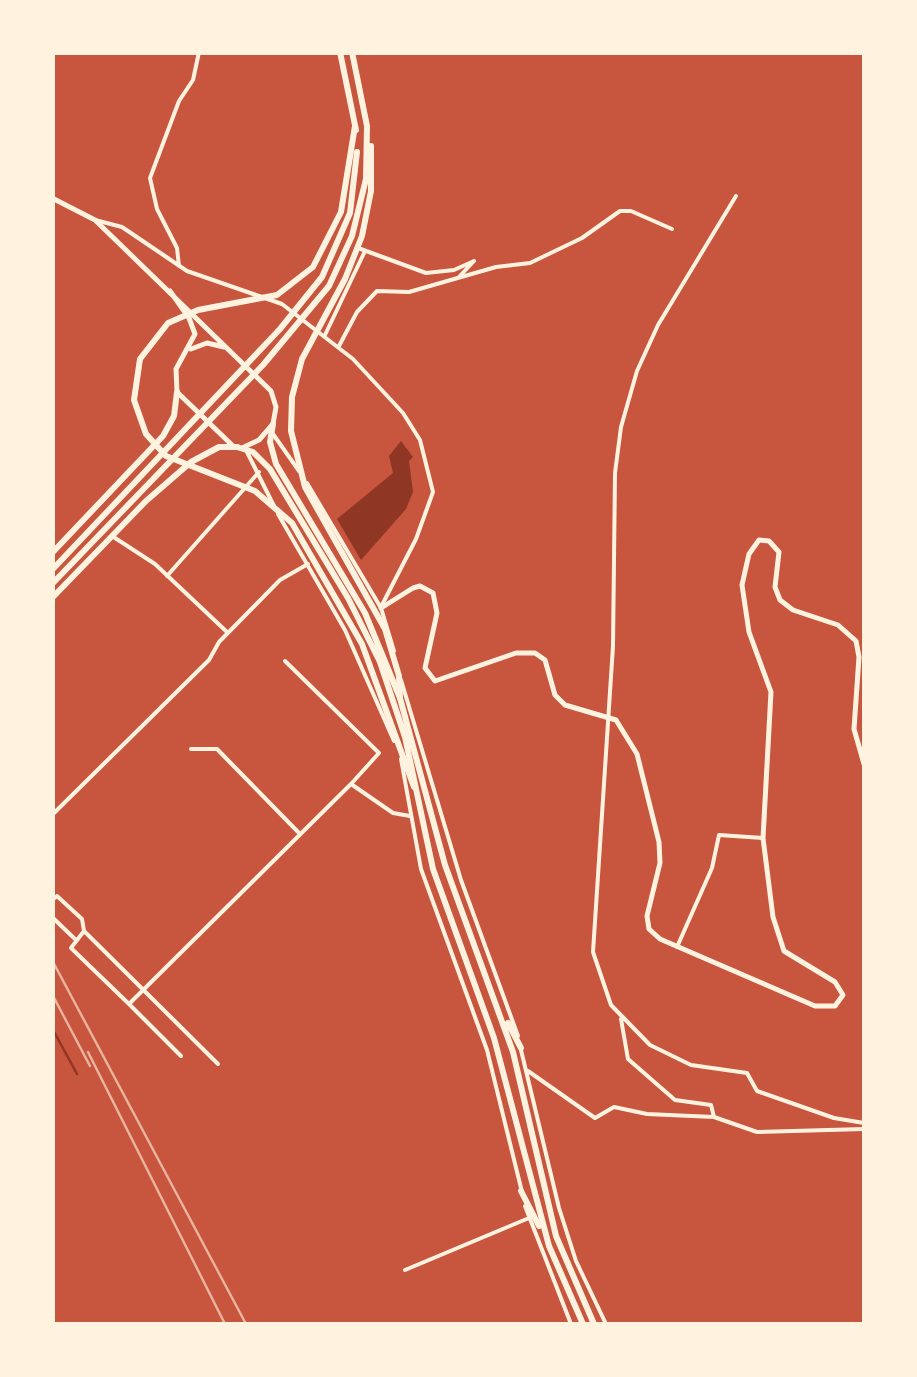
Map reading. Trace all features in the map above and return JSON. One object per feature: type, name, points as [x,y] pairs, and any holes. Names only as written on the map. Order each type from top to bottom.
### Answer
[{"type":"main road","points":[[52,570],[300,306],[333,259],[345,231],[356,180],[355,126],[340,52]]},
{"type":"main road","points":[[352,52],[372,174],[360,251],[302,359],[292,396],[292,432],[297,464],[310,498],[380,612],[399,676],[400,698]]},
{"type":"main road","points":[[355,126],[341,212],[322,255],[304,277],[268,298],[198,310],[168,324],[140,359],[134,382],[135,407],[146,434],[166,456],[255,491],[285,514],[362,644],[414,787]]},
{"type":"main road","points":[[52,584],[316,304],[338,268],[358,216],[366,179],[367,126]]},
{"type":"main road","points":[[52,198],[95,220],[270,391],[276,406],[270,442],[276,464],[365,614],[400,698],[454,891],[496,1002],[556,1236],[594,1324]]},
{"type":"main road","points":[[52,553],[168,429],[177,392],[176,369],[194,329],[170,291]]},
{"type":"main road","points":[[184,354],[202,344],[226,348]]},
{"type":"main road","points":[[177,392],[220,436],[270,470],[357,613],[392,695],[439,890],[494,1038],[549,1246]]},
{"type":"main road","points":[[52,598],[192,462],[219,447],[240,448],[260,440],[273,424]]},
{"type":"main road","points":[[380,612],[420,586],[432,593],[436,613],[425,668],[435,681],[529,652],[544,660],[556,695],[564,705],[606,714],[621,726],[637,754],[659,842],[660,863],[646,923],[653,934],[815,1006],[839,1004],[843,994],[835,982],[784,951],[773,917],[763,838],[771,692],[748,632],[742,585],[749,554],[759,540],[775,544],[779,552],[776,586],[780,600],[793,610],[838,625],[856,641],[859,657],[854,729],[864,764]]},
{"type":"main road","points":[[430,786],[435,826]]},
{"type":"main road","points":[[496,1002],[521,1048]]},
{"type":"main road","points":[[522,1191],[583,1324]]},
{"type":"street","points":[[179,266],[177,248],[157,209],[150,178],[179,101],[193,80],[199,52]]},
{"type":"street","points":[[736,196],[658,325],[625,408],[615,473],[612,646],[592,952],[605,992],[622,1019],[650,1045],[678,1060],[747,1073],[757,1090],[864,1126]]},
{"type":"street","points":[[339,346],[357,312],[377,291],[409,292],[551,255],[620,211],[631,210],[672,228]]},
{"type":"street","points":[[95,220],[122,228],[179,266],[282,304],[339,346],[402,413],[420,440],[433,492],[423,523],[380,612]]},
{"type":"street","points":[[324,335],[360,251],[426,273],[454,270],[474,261],[456,280]]},
{"type":"street","points":[[273,424],[278,445],[310,488],[380,612]]},
{"type":"street","points":[[240,448],[259,472],[355,650],[400,752],[427,890],[488,1050],[529,1218],[571,1324]]},
{"type":"street","points":[[167,576],[259,472]]},
{"type":"street","points":[[112,536],[167,576],[228,633]]},
{"type":"street","points":[[52,815],[209,660],[228,633],[280,580],[308,563]]},
{"type":"street","points":[[129,1004],[379,753],[284,661]]},
{"type":"street","points":[[399,676],[430,786],[521,1048],[568,1240],[606,1324]]},
{"type":"street","points":[[191,748],[217,749],[300,834]]},
{"type":"street","points":[[350,784],[392,812],[410,816]]},
{"type":"street","points":[[678,947],[712,868],[720,835],[763,838]]},
{"type":"street","points":[[52,900],[57,896],[82,919],[84,931],[218,1064]]},
{"type":"street","points":[[52,917],[76,940]]},
{"type":"street","points":[[84,931],[71,948],[181,1056]]},
{"type":"street","points":[[622,1019],[628,1059],[675,1100],[712,1105],[714,1116]]},
{"type":"street","points":[[526,1069],[595,1118],[614,1107],[647,1114],[714,1116],[757,1132],[864,1126]]},
{"type":"street","points":[[405,1270],[529,1218]]},
{"type":"shaded area","points":[[401,441],[413,457],[409,461],[413,492],[406,509],[361,560],[337,519],[393,473],[389,456]]},
{"type":"waterway","points":[[52,1028],[77,1074]]},
{"type":"railway","points":[[52,960],[246,1324]]},
{"type":"railway","points":[[52,994],[90,1066]]},
{"type":"railway","points":[[88,1052],[225,1324]]}]
